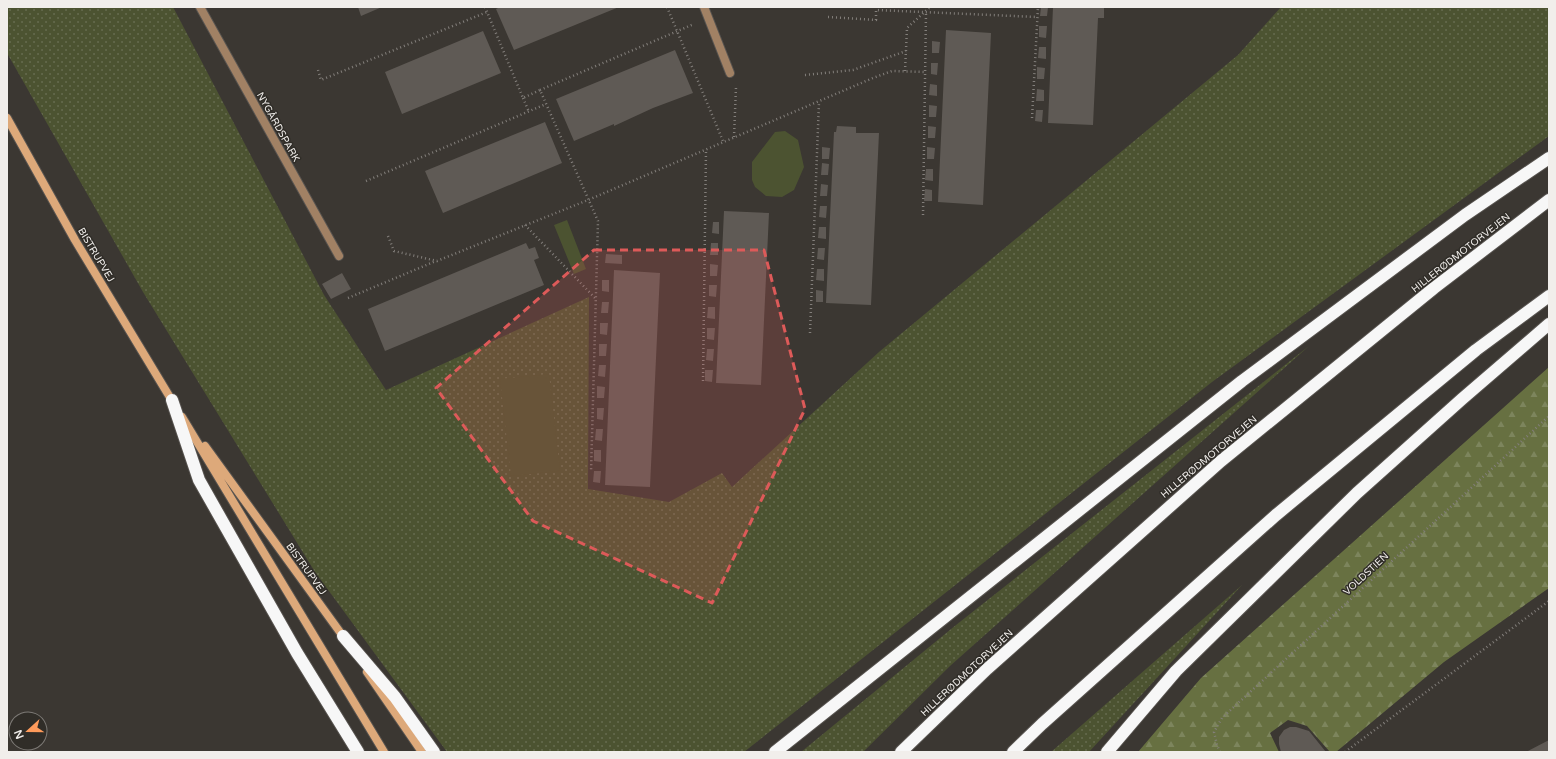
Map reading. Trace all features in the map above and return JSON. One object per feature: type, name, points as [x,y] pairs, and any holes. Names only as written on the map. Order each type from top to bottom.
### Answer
[{"type":"highway","points":[[775,752],[1242,381],[1465,215],[1549,158]]},
{"type":"highway","name":"HILLERØDMOTORVEJEN","points":[[902,752],[987,669],[1221,461],[1434,288],[1549,200]]},
{"type":"highway","points":[[1013,752],[1042,724],[1276,515],[1476,350],[1549,296]]},
{"type":"highway","points":[[1106,752],[1176,671],[1357,492],[1549,324]]},
{"type":"highway","points":[[172,400],[199,480],[296,653],[358,752]]},
{"type":"highway","points":[[343,636],[395,697],[434,752]]},
{"type":"main road","name":"BISTRUPVEJ","points":[[7,118],[75,240],[384,752]]},
{"type":"main road","name":"BISTRUPVEJ","points":[[172,400],[343,636],[422,752]]},
{"type":"street","name":"NYGÅRDSPARK","points":[[200,7],[339,256]]},
{"type":"street","points":[[704,7],[730,73]]},
{"type":"path","points":[[485,7],[529,112]]},
{"type":"path","points":[[667,7],[722,142]]},
{"type":"path","points":[[905,71],[907,28],[930,7]]},
{"type":"path","points":[[1032,118],[1038,7]]},
{"type":"path","points":[[828,17],[876,20],[876,9],[1037,17]]},
{"type":"path","points":[[318,70],[321,80],[487,12]]},
{"type":"path","points":[[923,215],[926,12]]},
{"type":"path","points":[[523,98],[708,18]]},
{"type":"path","points":[[805,75],[853,70],[906,51]]},
{"type":"path","points":[[348,298],[588,200],[892,71],[925,72]]},
{"type":"path","points":[[734,137],[736,81]]},
{"type":"path","points":[[540,90],[598,221],[591,472]]},
{"type":"path","points":[[810,333],[818,102]]},
{"type":"path","points":[[366,180],[546,104]]},
{"type":"path","points":[[703,381],[706,149]]},
{"type":"path","points":[[525,225],[595,299]]},
{"type":"path","points":[[388,236],[394,251],[437,261]]},
{"type":"path","name":"VOLDSTIEN","points":[[1220,752],[1214,732],[1222,718],[1549,416]]},
{"type":"path","points":[[1345,752],[1549,601]]},
{"type":"highlighted area","points":[[594,250],[764,250],[805,409],[712,603],[533,521],[436,388]]},
{"type":"green space","points":[[7,7],[173,7],[324,295],[386,390],[589,297],[588,489],[669,502],[722,473],[732,487],[879,352],[1238,55],[1281,7],[1549,7],[1549,136],[1212,382],[744,752],[447,752],[315,572],[143,292],[7,53]]},
{"type":"green space","points":[[785,131],[798,140],[804,167],[794,190],[782,197],[766,196],[755,187],[752,180],[752,162],[775,132]]},
{"type":"green space","points":[[567,220],[586,269],[574,274],[554,225]]},
{"type":"green space","points":[[1309,346],[950,666],[863,752],[801,752],[956,625]]},
{"type":"green space","points":[[1549,367],[1549,588],[1444,662],[1336,752],[1330,752],[1307,726],[1288,720],[1270,733],[1279,752],[1138,752],[1201,678]]},
{"type":"green space","points":[[549,374],[560,471],[511,476],[500,379]]},
{"type":"green space","points":[[1242,585],[1089,752],[1051,752]]},
{"type":"building","points":[[358,7],[382,7],[361,16]]},
{"type":"building","points":[[500,7],[619,7],[514,50],[496,9]]},
{"type":"building","points":[[1041,7],[1048,7],[1047,16],[1040,16]]},
{"type":"building","points":[[1053,7],[1104,7],[1104,18],[1098,18],[1093,125],[1048,123]]},
{"type":"building","points":[[1039,26],[1047,26],[1046,38],[1039,37]]},
{"type":"building","points":[[946,30],[991,33],[983,205],[938,202]]},
{"type":"building","points":[[483,31],[501,73],[402,114],[385,72]]},
{"type":"building","points":[[932,41],[940,42],[939,53],[932,53]]},
{"type":"building","points":[[1039,47],[1046,47],[1046,59],[1038,58]]},
{"type":"building","points":[[675,50],[693,93],[574,141],[556,99]]},
{"type":"building","points":[[931,63],[938,63],[937,75],[931,74]]},
{"type":"building","points":[[1037,67],[1045,68],[1044,79],[1037,79]]},
{"type":"building","points":[[930,84],[937,85],[937,96],[929,95]]},
{"type":"building","points":[[1037,89],[1044,90],[1044,101],[1036,101]]},
{"type":"building","points":[[929,105],[937,106],[936,117],[929,117]]},
{"type":"building","points":[[1036,110],[1043,110],[1042,122],[1035,121]]},
{"type":"building","points":[[545,122],[562,163],[443,213],[425,171]]},
{"type":"building","points":[[837,126],[856,127],[856,133],[879,133],[871,305],[826,303],[834,132],[836,132]]},
{"type":"building","points":[[928,126],[936,127],[935,138],[928,138]]},
{"type":"building","points":[[822,147],[830,148],[829,159],[822,159]]},
{"type":"building","points":[[927,147],[935,148],[934,159],[927,159]]},
{"type":"building","points":[[822,163],[829,164],[828,175],[821,175]]},
{"type":"building","points":[[926,169],[933,169],[933,181],[925,180]]},
{"type":"building","points":[[821,184],[828,185],[827,196],[820,196]]},
{"type":"building","points":[[925,189],[932,190],[932,201],[924,201]]},
{"type":"building","points":[[820,206],[827,206],[826,218],[819,217]]},
{"type":"building","points":[[724,211],[769,213],[761,385],[716,383]]},
{"type":"building","points":[[713,222],[719,222],[719,234],[712,233]]},
{"type":"building","points":[[819,227],[826,227],[826,239],[818,238]]},
{"type":"building","points":[[526,243],[529,249],[535,247],[539,258],[534,260],[544,285],[385,351],[368,309]]},
{"type":"building","points":[[711,243],[718,243],[718,255],[710,255]]},
{"type":"building","points":[[818,248],[825,248],[824,260],[817,259]]},
{"type":"building","points":[[606,254],[622,255],[622,264],[605,263]]},
{"type":"building","points":[[710,264],[718,265],[717,276],[710,276]]},
{"type":"building","points":[[817,269],[824,269],[824,281],[816,280]]},
{"type":"building","points":[[614,270],[660,273],[650,487],[605,485]]},
{"type":"building","points":[[342,273],[351,289],[331,299],[322,284]]},
{"type":"building","points":[[602,280],[609,280],[609,292],[602,291]]},
{"type":"building","points":[[709,285],[717,285],[716,297],[709,296]]},
{"type":"building","points":[[816,290],[823,291],[823,302],[816,302]]},
{"type":"building","points":[[602,302],[609,302],[608,313],[601,313]]},
{"type":"building","points":[[708,307],[715,307],[715,319],[707,318]]},
{"type":"building","points":[[600,323],[608,323],[607,335],[600,334]]},
{"type":"building","points":[[707,328],[715,328],[714,340],[707,339]]},
{"type":"building","points":[[599,344],[607,344],[606,356],[599,356]]},
{"type":"building","points":[[707,349],[714,349],[713,361],[706,360]]},
{"type":"building","points":[[599,365],[606,365],[605,377],[598,376]]},
{"type":"building","points":[[705,370],[713,370],[712,382],[705,381]]},
{"type":"building","points":[[597,386],[605,387],[604,398],[597,398]]},
{"type":"building","points":[[597,408],[604,408],[603,420],[597,419]]},
{"type":"building","points":[[596,429],[603,429],[602,441],[595,440]]},
{"type":"building","points":[[594,450],[601,450],[601,462],[594,461]]},
{"type":"building","points":[[594,471],[601,471],[600,483],[593,482]]},
{"type":"building","points":[[1290,727],[1296,727],[1309,731],[1326,752],[1281,752],[1279,737],[1284,730]]},
{"type":"building","points":[[1549,740],[1549,752],[1526,752]]}]
